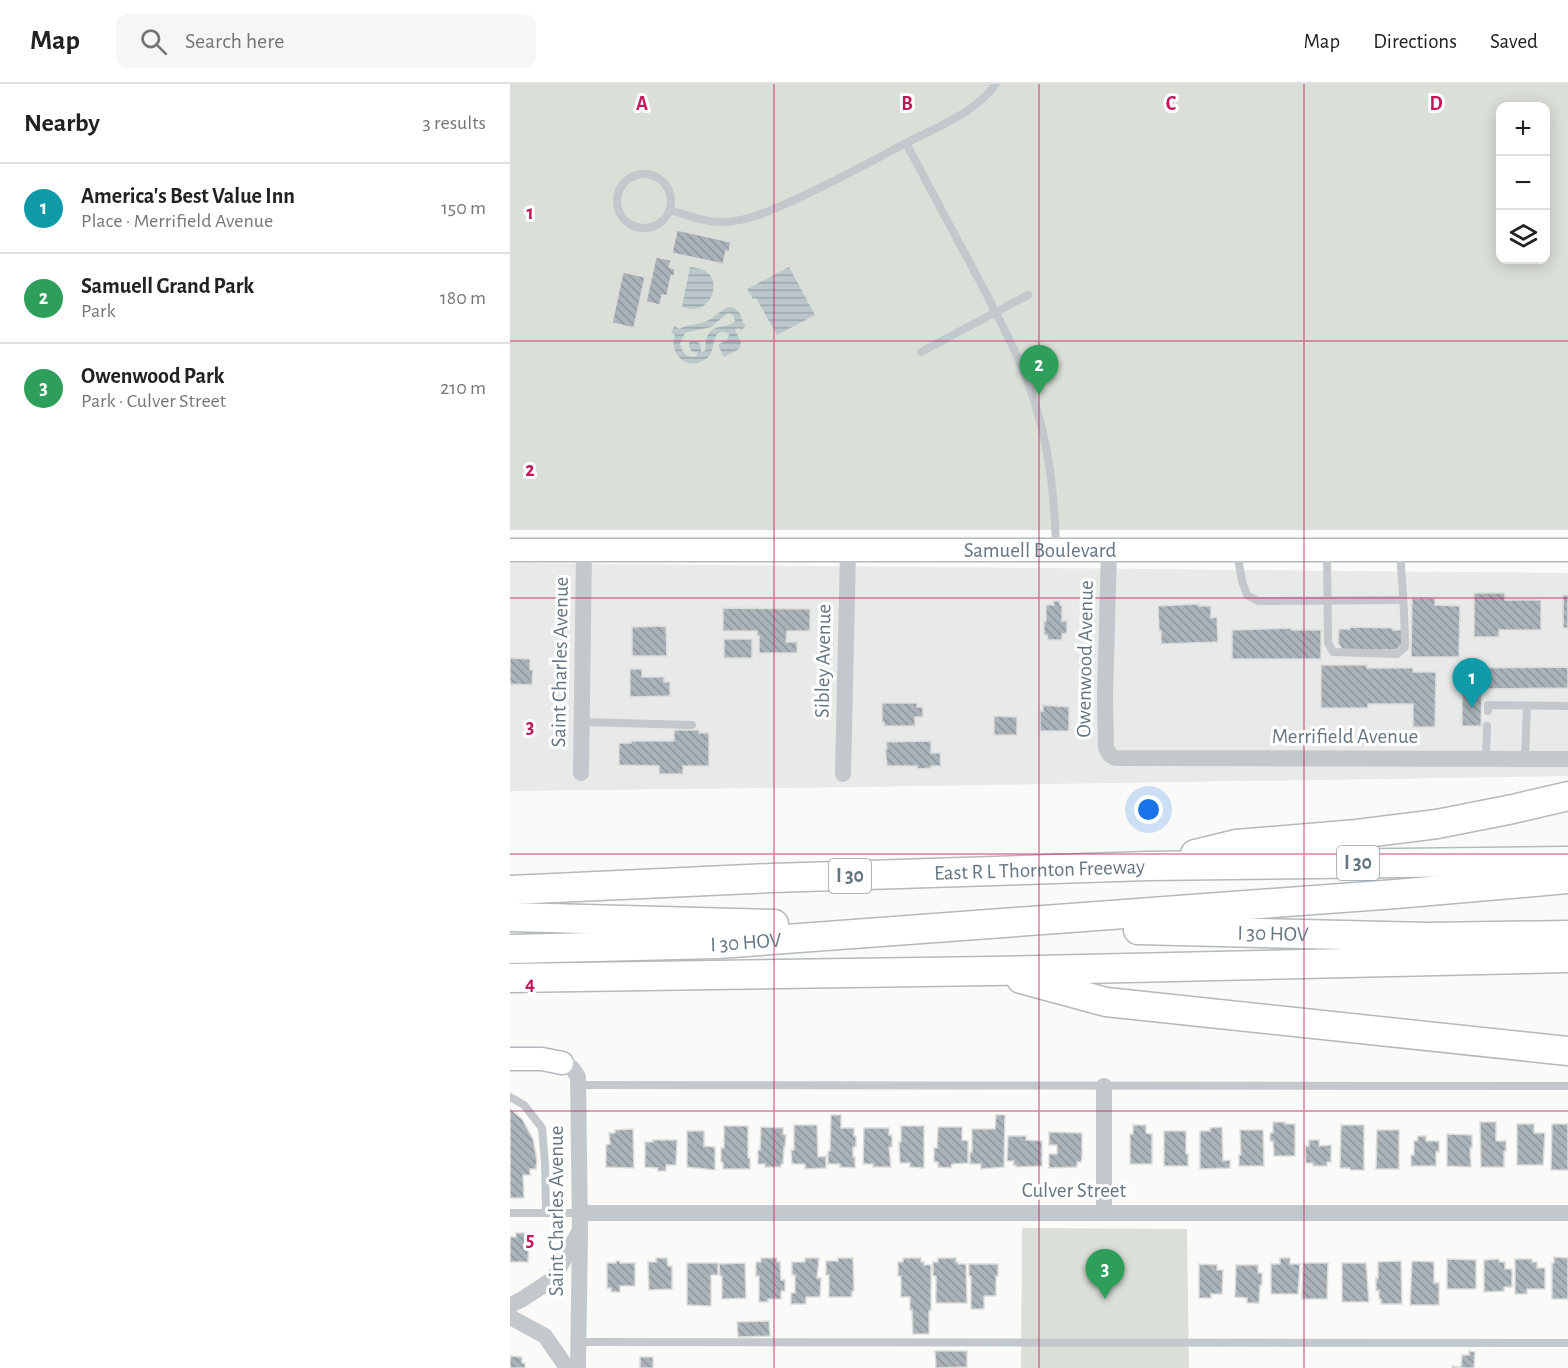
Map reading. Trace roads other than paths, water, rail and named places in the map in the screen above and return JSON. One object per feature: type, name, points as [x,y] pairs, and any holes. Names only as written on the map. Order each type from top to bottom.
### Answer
[{"type":"highway","points":[[1148,866],[1236,844],[1357,834],[1437,824],[1568,796]]},
{"type":"highway","name":"East R L Thornton Freeway","points":[[510,888],[1148,866],[1568,861]]},
{"type":"highway","points":[[979,926],[1568,879]]},
{"type":"highway","name":"I 30 HOV","points":[[510,917],[824,925],[979,926]]},
{"type":"highway","points":[[979,926],[1228,938],[1567,950]]},
{"type":"highway","name":"I 30 HOV","points":[[510,949],[718,945],[979,926]]},
{"type":"highway","points":[[510,978],[991,971],[1567,950]]},
{"type":"highway","points":[[991,971],[1106,1002],[1568,1051]]},
{"type":"main road","name":"Samuell Boulevard","points":[[510,550],[1568,550]]},
{"type":"main road","points":[[510,1059],[542,1059],[562,1063]]},
{"type":"street","name":"Sibley Avenue","points":[[843,774],[848,549]]},
{"type":"street","name":"Saint Charles Avenue","points":[[581,773],[584,550]]},
{"type":"street","name":"Owenwood Avenue","points":[[1109,550],[1106,748],[1110,755],[1121,759]]},
{"type":"street","name":"Merrifield Avenue","points":[[1121,759],[1568,759]]},
{"type":"street","points":[[562,1063],[572,1068],[578,1077],[579,1085]]},
{"type":"street","name":"Saint Charles Avenue","points":[[578,1368],[579,1085]]},
{"type":"street","points":[[1104,1086],[1104,1212]]},
{"type":"street","name":"Culver Street","points":[[580,1213],[1568,1213]]},
{"type":"street","points":[[510,1305],[553,1279],[580,1232]]},
{"type":"street","points":[[510,1317],[545,1335],[567,1368]]},
{"type":"lane","points":[[670,210],[722,223],[756,216],[830,184],[966,112],[988,95],[996,84]]},
{"type":"lane","points":[[906,143],[996,312],[1029,387],[1047,446],[1055,511],[1056,550]]},
{"type":"lane","points":[[637,175],[654,176],[662,181],[671,195],[670,210],[668,216],[656,225],[648,228],[631,225],[619,211],[617,202],[622,185],[637,175]]},
{"type":"lane","points":[[921,352],[1028,295]]},
{"type":"lane","points":[[1237,549],[1242,581],[1248,595],[1258,601],[1403,600]]},
{"type":"lane","points":[[1328,549],[1328,642],[1333,652],[1397,654],[1405,647],[1400,549]]},
{"type":"lane","points":[[1488,711],[1488,705],[1568,706]]},
{"type":"lane","points":[[1526,758],[1527,706]]},
{"type":"lane","points":[[582,722],[692,725]]},
{"type":"lane","points":[[1486,758],[1487,726]]},
{"type":"lane","points":[[579,1085],[1568,1086]]},
{"type":"lane","points":[[510,1097],[524,1105],[542,1128],[546,1213]]},
{"type":"lane","points":[[510,1213],[580,1213]]},
{"type":"lane","points":[[579,1342],[1568,1343]]},
{"type":"place","name":"Samuell Grand Park","points":[[1039,395]]},
{"type":"place","name":"America's Best Value Inn","points":[[1472,708]]},
{"type":"place","name":"Owenwood Park","points":[[1105,1299]]}]
